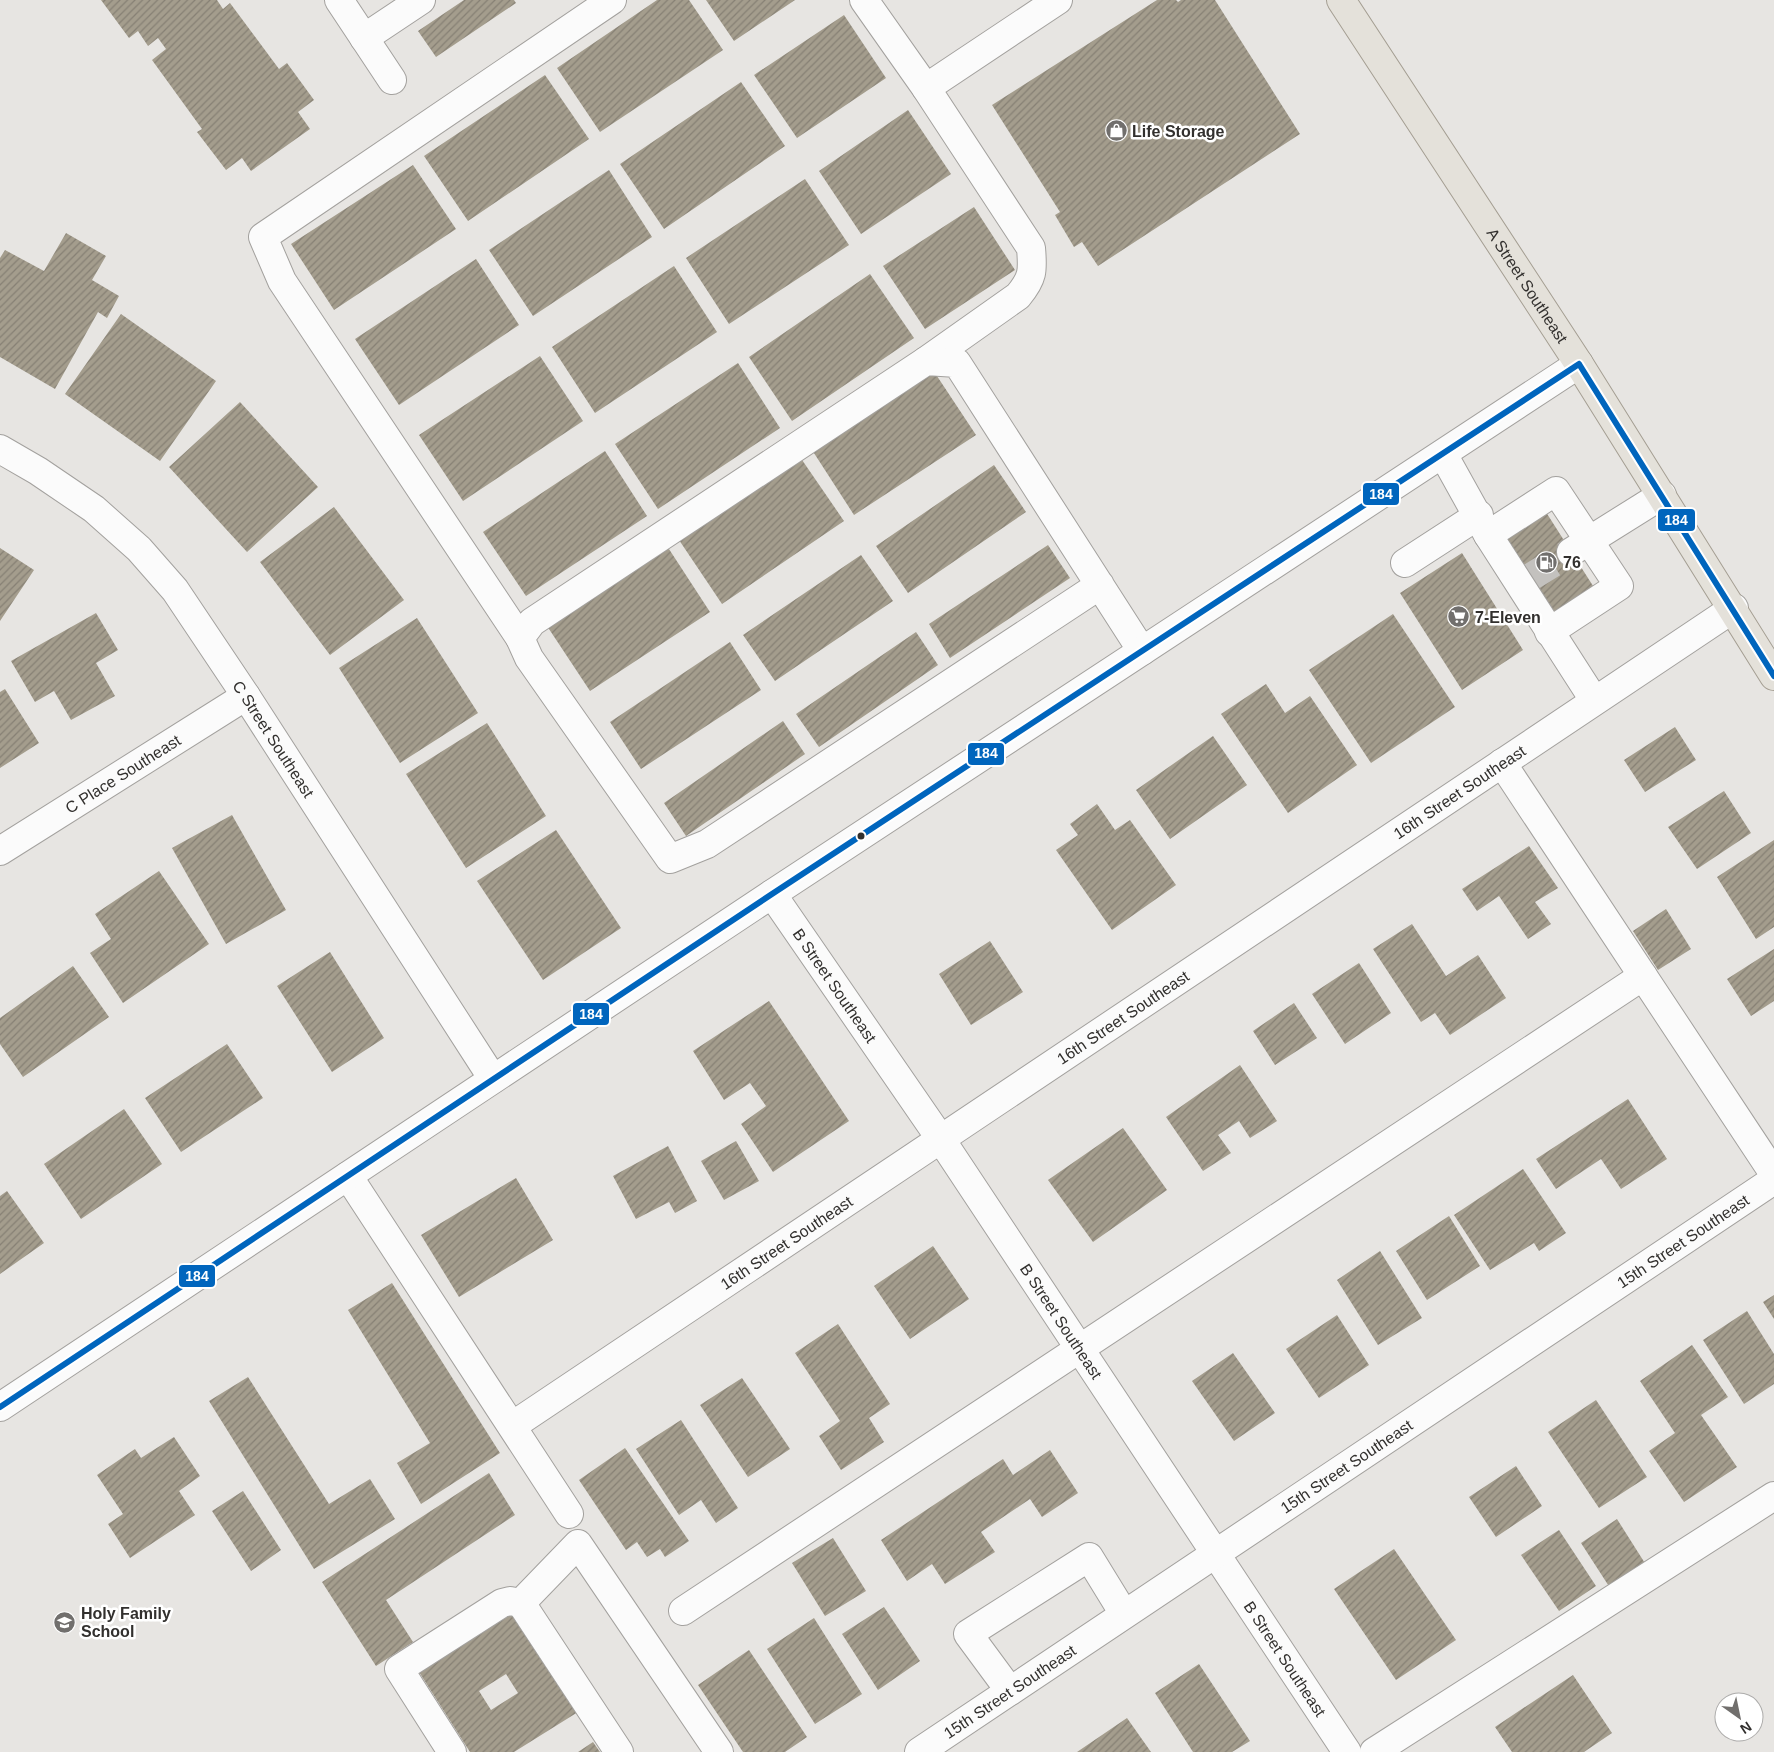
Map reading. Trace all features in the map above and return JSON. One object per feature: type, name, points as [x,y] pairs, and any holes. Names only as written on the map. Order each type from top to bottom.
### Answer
[{"type":"main road","name":"A Street Southeast","points":[[1341,0],[1579,364],[1734,608],[1774,676]]},
{"type":"street","points":[[339,0],[392,80]]},
{"type":"street","points":[[364,38],[422,0]]},
{"type":"street","points":[[612,0],[263,237],[282,280],[520,638],[529,658],[670,859],[707,844],[1100,585]]},
{"type":"street","points":[[520,638],[532,622],[926,361],[1018,296],[1028,284],[1033,271],[1031,248],[926,88],[864,0]]},
{"type":"street","points":[[926,88],[1058,0]]},
{"type":"street","points":[[926,361],[957,364],[1142,651]]},
{"type":"street","points":[[0,1407],[772,894],[1579,364]]},
{"type":"street","name":"C Street Southeast","points":[[0,449],[38,471],[94,509],[139,549],[175,590],[246,696],[493,1079]]},
{"type":"street","points":[[1443,454],[1483,525],[1524,581],[1549,632],[1594,700]]},
{"type":"street","points":[[1405,563],[1556,491],[1580,546],[1619,586],[1549,632]]},
{"type":"street","points":[[1580,546],[1662,495]]},
{"type":"street","name":"16th Street Southeast","points":[[512,1426],[1734,608]]},
{"type":"street","name":"C Place Southeast","points":[[0,851],[246,696]]},
{"type":"street","points":[[1502,763],[1774,1174]]},
{"type":"street","name":"B Street Southeast","points":[[772,894],[940,1138],[1347,1752]]},
{"type":"street","points":[[683,1611],[1643,976]]},
{"type":"street","points":[[348,1176],[569,1514]]},
{"type":"street","name":"15th Street Southeast","points":[[919,1752],[1774,1180]]},
{"type":"street","points":[[1374,1752],[1774,1496]]},
{"type":"street","points":[[521,1603],[578,1544],[719,1752]]},
{"type":"street","points":[[1010,1691],[968,1634],[1089,1557],[1124,1614]]},
{"type":"street","points":[[452,1752],[399,1669],[502,1603],[510,1601],[521,1603],[619,1752]]},
{"type":"building","points":[[101,0],[217,0],[223,9],[230,3],[279,69],[287,63],[314,100],[298,112],[310,129],[251,171],[242,158],[226,170],[197,132],[202,129],[152,60],[166,49],[158,38],[148,46],[138,31],[129,38]]},
{"type":"building","points":[[464,0],[514,0],[516,3],[436,57],[418,31]]},
{"type":"building","points":[[657,0],[689,0],[723,50],[600,132],[557,68]]},
{"type":"building","points":[[706,0],[795,0],[734,41]]},
{"type":"building","points":[[1157,0],[1176,0],[1178,2],[1181,0],[1215,0],[1300,134],[1098,266],[1082,242],[1074,247],[1055,215],[1060,212],[992,105]]},
{"type":"building","points":[[844,15],[886,78],[797,138],[754,75]]},
{"type":"building","points":[[545,75],[589,139],[468,221],[424,156]]},
{"type":"building","points":[[741,82],[785,146],[664,229],[620,164]]},
{"type":"building","points":[[908,110],[951,174],[861,234],[819,171]]},
{"type":"building","points":[[413,165],[456,229],[334,310],[291,244]]},
{"type":"building","points":[[609,170],[652,237],[533,316],[489,250]]},
{"type":"building","points":[[805,179],[849,245],[729,324],[686,258]]},
{"type":"building","points":[[974,207],[1015,270],[925,329],[883,266]]},
{"type":"building","points":[[66,233],[106,256],[92,280],[119,296],[107,318],[98,312],[55,389],[0,357],[0,258],[5,250],[44,271]]},
{"type":"building","points":[[476,259],[519,325],[399,405],[355,339]]},
{"type":"building","points":[[674,266],[717,332],[595,413],[552,347]]},
{"type":"building","points":[[870,274],[914,338],[792,421],[749,357]]},
{"type":"building","points":[[121,314],[216,381],[160,461],[65,394]]},
{"type":"building","points":[[540,356],[583,421],[463,501],[419,435]]},
{"type":"building","points":[[738,363],[780,428],[658,509],[615,444]]},
{"type":"building","points":[[933,370],[976,435],[854,515],[812,450]]},
{"type":"building","points":[[240,402],[318,487],[247,552],[169,467]]},
{"type":"building","points":[[605,451],[647,516],[526,596],[483,532]]},
{"type":"building","points":[[800,457],[844,521],[722,604],[679,540]]},
{"type":"building","points":[[994,465],[1026,512],[908,593],[876,546]]},
{"type":"building","points":[[334,507],[404,600],[330,655],[260,562]]},
{"type":"building","points":[[1544,509],[1595,589],[1554,616],[1503,537]]},
{"type":"building","points":[[1048,545],[1070,578],[950,658],[929,624]]},
{"type":"building","points":[[667,546],[710,612],[590,691],[547,626]]},
{"type":"building","points":[[0,548],[34,570],[0,621]]},
{"type":"building","points":[[1462,553],[1523,650],[1462,690],[1400,593]]},
{"type":"building","points":[[861,555],[893,601],[775,681],[743,635]]},
{"type":"building","points":[[96,613],[118,650],[96,663],[115,696],[71,720],[54,691],[35,702],[11,661]]},
{"type":"building","points":[[1393,614],[1455,707],[1371,763],[1309,670]]},
{"type":"building","points":[[417,618],[478,713],[400,763],[339,668]]},
{"type":"building","points":[[916,632],[938,665],[819,747],[796,714]]},
{"type":"building","points":[[730,642],[761,690],[641,769],[610,722]]},
{"type":"building","points":[[1266,684],[1285,713],[1310,696],[1357,765],[1288,813],[1221,714]]},
{"type":"building","points":[[5,689],[39,743],[0,768],[0,692]]},
{"type":"building","points":[[783,721],[805,754],[686,836],[664,803]]},
{"type":"building","points":[[487,723],[546,816],[466,868],[406,774]]},
{"type":"building","points":[[1675,727],[1696,760],[1645,792],[1624,760]]},
{"type":"building","points":[[1213,736],[1247,785],[1170,839],[1136,790]]},
{"type":"building","points":[[1724,791],[1751,833],[1697,869],[1668,827]]},
{"type":"building","points":[[1097,804],[1115,830],[1130,820],[1176,885],[1112,930],[1056,850],[1078,835],[1070,824]]},
{"type":"building","points":[[232,815],[286,910],[226,944],[172,848]]},
{"type":"building","points":[[556,830],[621,928],[543,980],[477,881]]},
{"type":"building","points":[[1774,840],[1774,927],[1756,939],[1717,877]]},
{"type":"building","points":[[1529,846],[1558,888],[1535,902],[1551,924],[1528,939],[1499,896],[1477,911],[1462,889]]},
{"type":"building","points":[[159,871],[209,944],[123,1003],[90,953],[111,939],[95,914]]},
{"type":"building","points":[[1666,909],[1691,949],[1658,970],[1633,931]]},
{"type":"building","points":[[1412,924],[1446,976],[1478,955],[1506,998],[1450,1035],[1435,1013],[1421,1022],[1373,949]]},
{"type":"building","points":[[990,941],[1023,992],[971,1025],[939,974]]},
{"type":"building","points":[[1774,949],[1774,1001],[1751,1016],[1727,979]]},
{"type":"building","points":[[330,952],[384,1038],[332,1072],[277,986]]},
{"type":"building","points":[[1359,963],[1391,1013],[1345,1044],[1312,994]]},
{"type":"building","points":[[73,966],[109,1017],[23,1077],[0,1044],[0,1018]]},
{"type":"building","points":[[769,1001],[849,1121],[773,1172],[741,1124],[766,1106],[750,1083],[724,1100],[693,1051]]},
{"type":"building","points":[[1294,1003],[1317,1038],[1275,1065],[1253,1031]]},
{"type":"building","points":[[227,1044],[263,1098],[181,1152],[145,1098]]},
{"type":"building","points":[[1240,1065],[1277,1121],[1250,1138],[1239,1121],[1218,1135],[1231,1153],[1203,1171],[1166,1117]]},
{"type":"building","points":[[1628,1099],[1667,1159],[1621,1189],[1601,1159],[1556,1189],[1536,1159]]},
{"type":"building","points":[[124,1109],[162,1164],[81,1219],[44,1164]]},
{"type":"building","points":[[1123,1128],[1167,1190],[1093,1242],[1048,1180]]},
{"type":"building","points":[[736,1141],[759,1181],[724,1200],[701,1161]]},
{"type":"building","points":[[668,1146],[697,1201],[675,1213],[669,1202],[636,1219],[613,1176]]},
{"type":"building","points":[[1523,1169],[1566,1233],[1539,1251],[1534,1243],[1490,1270],[1454,1215]]},
{"type":"building","points":[[516,1178],[553,1240],[459,1297],[421,1235]]},
{"type":"building","points":[[7,1191],[44,1243],[0,1274],[0,1196]]},
{"type":"building","points":[[1449,1216],[1480,1266],[1427,1300],[1396,1251]]},
{"type":"building","points":[[933,1246],[969,1299],[910,1339],[874,1286]]},
{"type":"building","points":[[1380,1251],[1422,1318],[1378,1345],[1337,1280]]},
{"type":"building","points":[[392,1283],[500,1453],[421,1504],[397,1463],[430,1443],[348,1310]]},
{"type":"building","points":[[1774,1295],[1774,1319],[1763,1302]]},
{"type":"building","points":[[1747,1311],[1774,1354],[1774,1384],[1744,1404],[1703,1340]]},
{"type":"building","points":[[1337,1315],[1369,1365],[1319,1398],[1286,1349]]},
{"type":"building","points":[[838,1324],[890,1404],[869,1418],[884,1442],[841,1470],[819,1436],[840,1421],[795,1353]]},
{"type":"building","points":[[1692,1345],[1728,1397],[1701,1415],[1737,1467],[1684,1502],[1649,1451],[1675,1433],[1640,1381]]},
{"type":"building","points":[[1233,1353],[1275,1413],[1234,1441],[1192,1381]]},
{"type":"building","points":[[248,1377],[329,1504],[370,1479],[395,1519],[314,1569],[209,1401]]},
{"type":"building","points":[[742,1378],[790,1449],[748,1477],[700,1405]]},
{"type":"building","points":[[1596,1400],[1647,1477],[1599,1508],[1548,1432]]},
{"type":"building","points":[[681,1420],[738,1508],[716,1523],[701,1500],[679,1515],[636,1449]]},
{"type":"building","points":[[174,1437],[200,1476],[179,1491],[195,1515],[130,1558],[108,1524],[123,1514],[97,1475],[135,1449],[141,1458]]},
{"type":"building","points":[[625,1448],[689,1541],[665,1557],[660,1549],[647,1557],[637,1542],[626,1550],[579,1480]]},
{"type":"building","points":[[1050,1450],[1078,1493],[1042,1517],[1030,1499],[981,1532],[995,1552],[945,1584],[932,1564],[907,1581],[881,1540],[1003,1459],[1013,1475]]},
{"type":"building","points":[[1516,1466],[1542,1506],[1496,1537],[1469,1497]]},
{"type":"building","points":[[489,1473],[515,1515],[386,1600],[413,1642],[376,1666],[322,1582]]},
{"type":"building","points":[[243,1491],[281,1550],[251,1571],[212,1511]]},
{"type":"building","points":[[1617,1519],[1648,1568],[1612,1591],[1581,1543]]},
{"type":"building","points":[[1559,1530],[1596,1586],[1559,1611],[1521,1555]]},
{"type":"building","points":[[833,1538],[866,1591],[825,1616],[792,1563]]},
{"type":"building","points":[[1394,1549],[1456,1640],[1396,1680],[1334,1589]]},
{"type":"building","points":[[884,1607],[920,1661],[878,1690],[842,1634]]},
{"type":"building","points":[[515,1612],[578,1712],[514,1752],[470,1752],[419,1672]],"holes":[[[506,1674],[518,1693],[491,1710],[479,1691]]]},
{"type":"building","points":[[814,1618],[862,1694],[815,1724],[767,1649]]},
{"type":"building","points":[[749,1650],[807,1737],[785,1752],[743,1752],[698,1685]]},
{"type":"building","points":[[1199,1664],[1250,1741],[1232,1752],[1193,1752],[1155,1693]]},
{"type":"building","points":[[1573,1675],[1612,1733],[1584,1752],[1512,1752],[1495,1727]]},
{"type":"building","points":[[1127,1718],[1151,1752],[1077,1752]]},
{"type":"building","points":[[593,1742],[600,1752],[578,1752]]},
{"type":"tunnel","points":[[1529,578],[1571,552]]},
{"type":"transit line","name":"184","points":[[1579,364],[1774,676]]},
{"type":"transit line","name":"184","points":[[0,1407],[772,894],[1579,364]]},
{"type":"place","name":"Life Storage","points":[[1116,131]]},
{"type":"place","name":"76","points":[[1547,562]]},
{"type":"place","name":"7-Eleven","points":[[1459,617]]},
{"type":"place","name":"Holy Family School","points":[[65,1622]]}]
